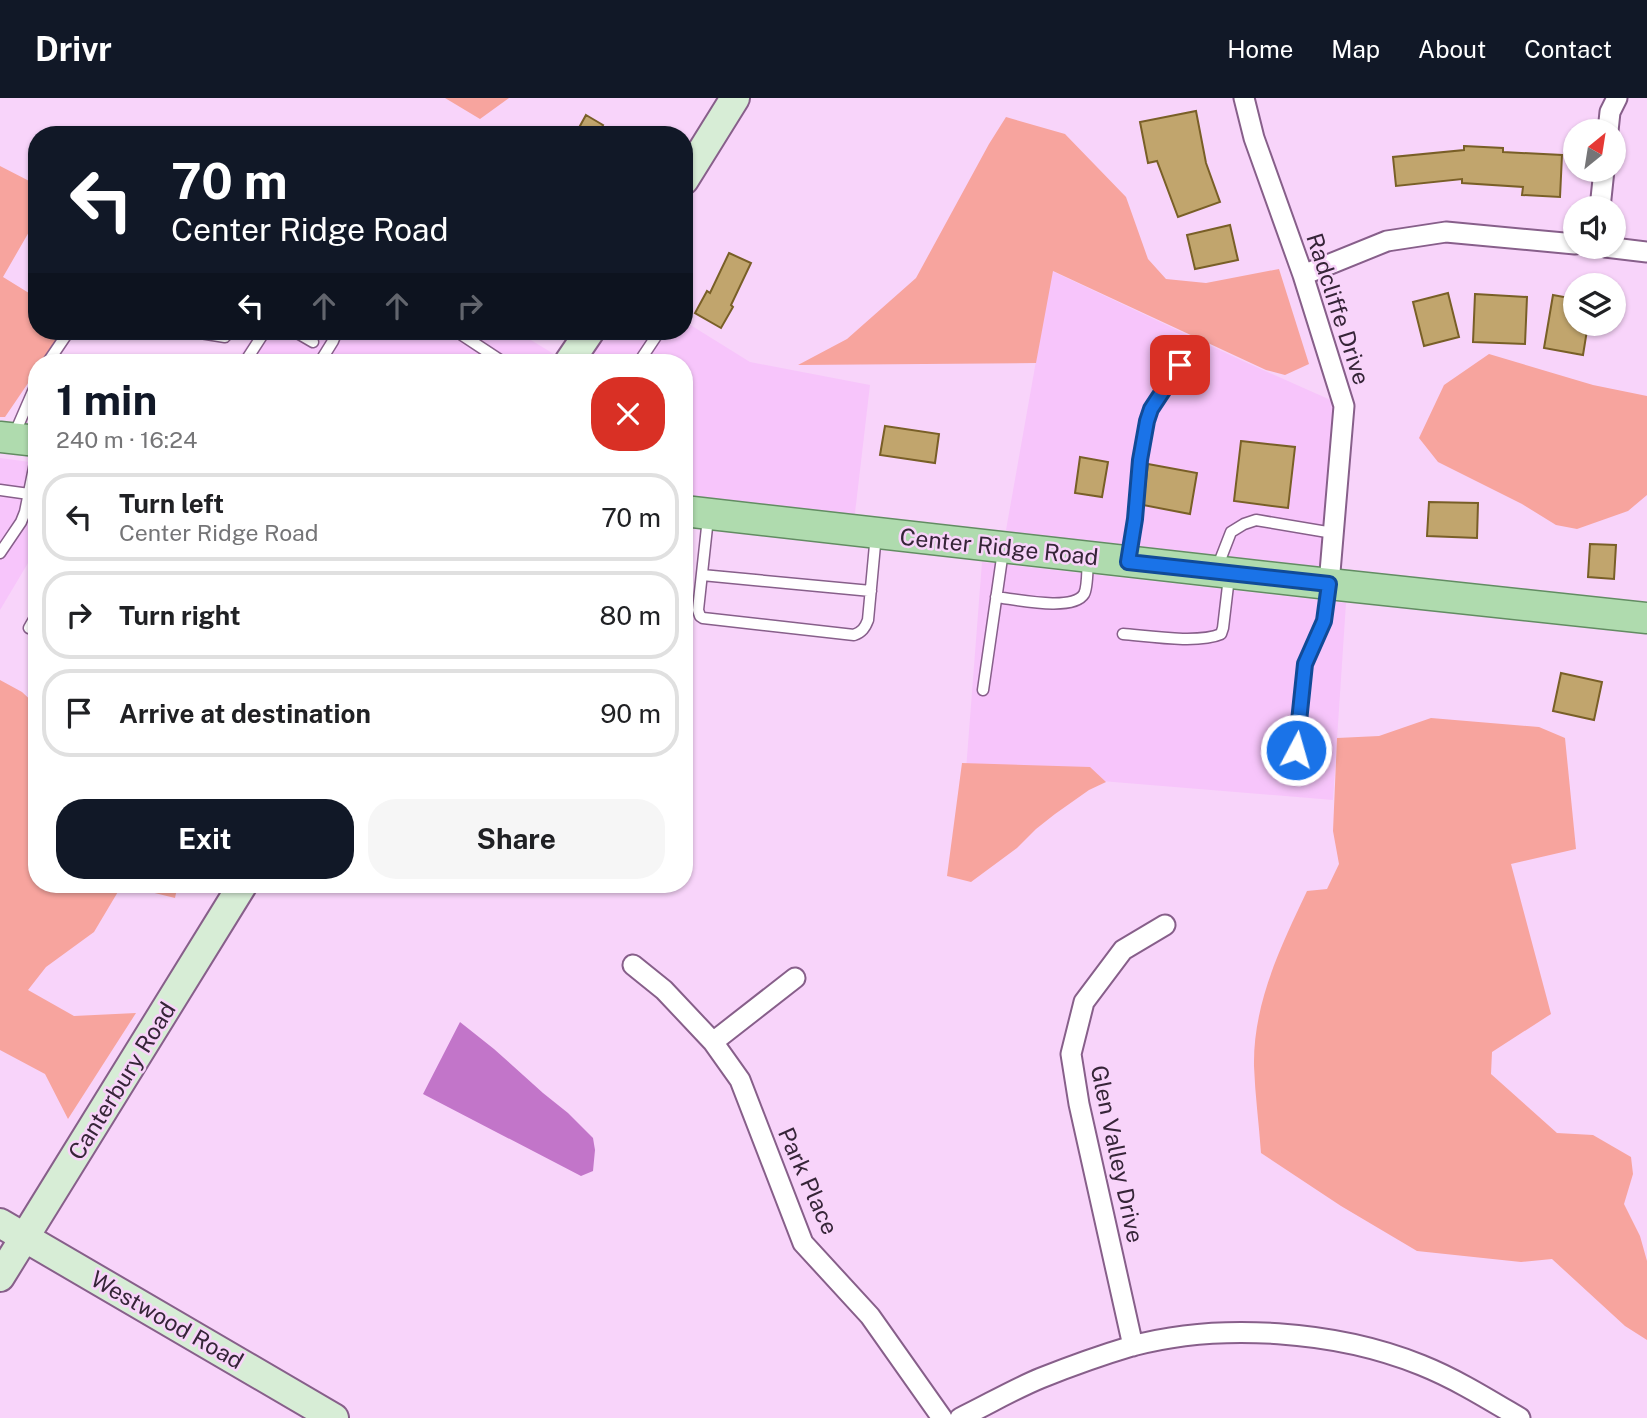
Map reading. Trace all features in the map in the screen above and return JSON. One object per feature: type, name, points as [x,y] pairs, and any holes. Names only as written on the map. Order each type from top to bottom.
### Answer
[{"type":"main road","name":"Center Ridge Road","points":[[696,513],[1647,618]]},
{"type":"street","points":[[693,166],[735,98]]},
{"type":"street","name":"Radcliffe Drive","points":[[1244,98],[1254,138],[1303,275],[1344,406],[1329,584]]},
{"type":"street","points":[[1609,119],[1617,98]]},
{"type":"street","points":[[1303,275],[1387,241],[1446,232],[1563,243]]},
{"type":"street","points":[[1626,250],[1647,253]]},
{"type":"street","name":"Canterbury Road","points":[[0,1277],[237,893]]},
{"type":"street","name":"Glen Valley Drive","points":[[1133,1346],[1079,1104],[1071,1054],[1084,1002],[1123,950],[1165,925]]},
{"type":"street","name":"Park Place","points":[[633,965],[664,990],[713,1042],[740,1080],[803,1242],[870,1316],[942,1418]]},
{"type":"street","points":[[713,1042],[795,978]]},
{"type":"street","name":"Westwood Road","points":[[0,1223],[334,1418]]},
{"type":"street","points":[[960,1418],[1040,1378],[1133,1346],[1187,1335],[1263,1333],[1353,1343],[1421,1365],[1485,1396],[1520,1418]]},
{"type":"lane","points":[[470,340],[491,354]]},
{"type":"lane","points":[[1128,562],[1141,449],[1147,421],[1151,409],[1180,365]]},
{"type":"lane","points":[[28,416],[21,443],[28,488]]},
{"type":"lane","points":[[0,490],[28,494]]},
{"type":"lane","points":[[0,553],[21,522],[28,498]]},
{"type":"lane","points":[[696,513],[702,575],[698,610],[700,616],[854,635],[865,628],[868,620],[876,533]]},
{"type":"lane","points":[[1123,634],[1193,639],[1221,634],[1222,572],[1231,532],[1244,524],[1256,520],[1333,533]]},
{"type":"lane","points":[[983,690],[1003,547]]},
{"type":"lane","points":[[996,597],[1055,604],[1077,600],[1085,593],[1088,557]]},
{"type":"lane","points":[[702,575],[871,591]]},
{"type":"lane","points":[[1296,750],[1305,664],[1324,621],[1329,584]]},
{"type":"shaded area","points":[[445,98],[509,98],[480,119]]},
{"type":"shaded area","points":[[1006,117],[1065,134],[1126,197],[1148,259],[1166,279],[1206,283],[1279,269],[1309,364],[1285,375],[1266,370],[1053,271],[1036,363],[798,365],[847,339],[916,278]]},
{"type":"shaded area","points":[[0,166],[28,180],[28,234],[3,277],[28,292],[28,340],[57,340],[47,354],[28,354],[28,383],[5,417],[0,417]]},
{"type":"shaded area","points":[[1052,271],[1344,406],[1329,584],[1003,547]]},
{"type":"shaded area","points":[[693,327],[750,362],[870,385],[853,530],[693,512],[693,354],[574,354],[584,340],[693,340]]},
{"type":"shaded area","points":[[251,340],[531,340],[554,354],[241,354]]},
{"type":"shaded area","points":[[1489,354],[1593,385],[1647,396],[1647,495],[1628,511],[1577,529],[1556,525],[1522,504],[1438,462],[1419,438],[1444,385]]},
{"type":"shaded area","points":[[0,458],[28,462],[28,563],[0,610]]},
{"type":"shaded area","points":[[982,562],[1346,603],[1333,800],[966,770]]},
{"type":"shaded area","points":[[0,680],[28,698],[28,893],[117,893],[94,932],[46,967],[28,990],[74,1016],[136,1013],[68,1119],[45,1074],[0,1050]]},
{"type":"shaded area","points":[[1431,718],[1539,727],[1565,738],[1576,849],[1511,864],[1551,1014],[1492,1052],[1491,1074],[1557,1133],[1593,1135],[1631,1157],[1633,1174],[1624,1204],[1640,1236],[1647,1261],[1647,1340],[1625,1326],[1552,1259],[1521,1262],[1417,1251],[1341,1206],[1261,1153],[1254,1066],[1258,1020],[1270,976],[1307,891],[1327,889],[1339,864],[1333,831],[1337,738],[1379,736]]},
{"type":"shaded area","points":[[962,763],[1090,767],[1106,782],[1089,790],[1055,814],[1017,848],[971,882],[947,876]]},
{"type":"shaded area","points":[[155,893],[176,893],[175,898]]},
{"type":"shaded area","points":[[460,1022],[568,1113],[593,1138],[593,1171],[581,1176],[423,1094]]},
{"type":"building","points":[[1196,111],[1206,163],[1220,202],[1178,217],[1157,161],[1148,163],[1140,122]]},
{"type":"building","points":[[586,115],[603,125],[602,126],[580,126]]},
{"type":"building","points":[[1464,146],[1503,148],[1503,152],[1562,155],[1560,197],[1522,195],[1523,187],[1462,183],[1462,179],[1396,186],[1393,157],[1464,150]]},
{"type":"building","points":[[1230,225],[1238,260],[1195,269],[1187,235]]},
{"type":"building","points":[[729,253],[751,263],[721,328],[695,313],[707,291],[710,293]]},
{"type":"building","points":[[1448,293],[1459,337],[1424,346],[1413,302]]},
{"type":"building","points":[[1475,294],[1527,297],[1525,344],[1473,342]]},
{"type":"building","points":[[1553,295],[1563,297],[1563,336],[1586,336],[1583,355],[1544,348]]},
{"type":"building","points":[[885,426],[939,434],[935,463],[880,455]]},
{"type":"building","points":[[1241,441],[1295,447],[1288,508],[1234,501]]},
{"type":"building","points":[[1080,457],[1108,462],[1102,497],[1075,493]]},
{"type":"building","points":[[1148,464],[1197,473],[1190,514],[1143,505]]},
{"type":"building","points":[[1429,502],[1478,503],[1477,538],[1427,536]]},
{"type":"building","points":[[1590,544],[1616,545],[1614,579],[1588,577]]},
{"type":"building","points":[[1561,673],[1602,682],[1594,720],[1553,711]]},
{"type":"route","points":[[1180,365],[1151,409],[1147,421],[1128,562],[1329,584],[1324,621],[1305,664],[1296,750]]}]
